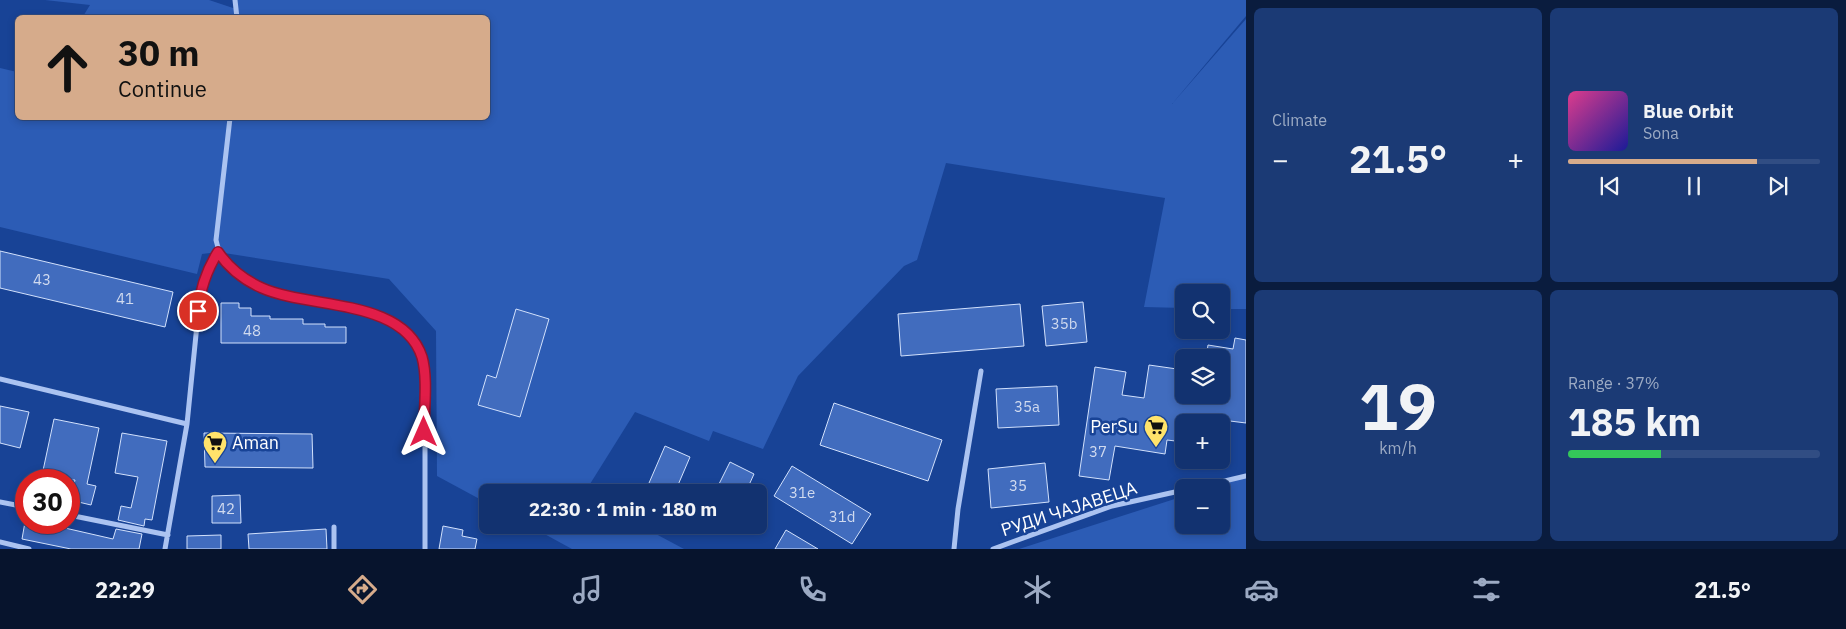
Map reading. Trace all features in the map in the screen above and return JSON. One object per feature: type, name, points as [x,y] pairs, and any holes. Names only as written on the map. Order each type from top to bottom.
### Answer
[{"type":"street","points":[[234,0],[237,15]]},
{"type":"street","points":[[230,120],[216,240],[218,252],[226,263],[236,272],[262,288],[370,313],[391,320],[411,335],[421,355],[425,368],[425,549]]},
{"type":"street","points":[[165,549],[187,424],[200,295],[206,275],[218,252]]},
{"type":"street","points":[[954,549],[958,509],[981,371]]},
{"type":"street","points":[[0,379],[187,424]]},
{"type":"street","points":[[1230,480],[1246,476]]},
{"type":"street","name":"РУДИ ЧАЈАВЕЦА","points":[[993,549],[1112,506],[1175,492]]},
{"type":"street","points":[[0,502],[15,505]]},
{"type":"street","points":[[80,517],[168,535]]},
{"type":"street","points":[[334,527],[334,549]]},
{"type":"street","points":[[0,542],[30,549]]},
{"type":"shaded area","points":[[45,0],[209,0],[236,9],[234,0],[1246,0],[1246,16],[1172,104],[1246,19],[1246,309],[1230,309],[1230,284],[1175,284],[1175,308],[1144,307],[1165,198],[946,163],[917,260],[904,266],[798,376],[763,449],[713,431],[709,441],[635,412],[590,484],[479,484],[479,499],[437,476],[436,331],[389,279],[218,252],[202,254],[197,274],[0,227],[0,68],[15,72],[15,120],[490,120],[490,15],[84,15],[90,5]]},
{"type":"shaded area","points":[[1246,476],[1246,549],[1019,549],[1175,499],[1175,534],[1230,534],[1230,481]]},
{"type":"shaded area","points":[[544,534],[656,534],[684,549],[572,549]]},
{"type":"building","points":[[0,251],[173,292],[165,327],[0,288]]},
{"type":"building","points":[[1083,302],[1087,342],[1046,346],[1042,306]]},
{"type":"building","points":[[221,303],[239,303],[239,308],[251,308],[251,316],[270,316],[270,319],[303,319],[303,324],[325,324],[325,327],[346,327],[346,343],[221,343]]},
{"type":"building","points":[[1020,304],[1024,346],[901,356],[898,314]]},
{"type":"building","points":[[516,309],[549,319],[520,417],[478,405],[487,375],[496,378]]},
{"type":"building","points":[[1235,338],[1246,340],[1246,423],[1230,421],[1230,414],[1175,414],[1175,441],[1167,440],[1165,454],[1115,446],[1109,480],[1079,476],[1095,367],[1126,372],[1122,395],[1144,398],[1149,365],[1175,369],[1175,404],[1230,404],[1230,349],[1207,349],[1208,345],[1233,349]]},
{"type":"building","points":[[1057,386],[1059,425],[998,428],[996,389]]},
{"type":"building","points":[[834,403],[942,440],[928,481],[820,445]]},
{"type":"building","points":[[0,406],[29,412],[20,448],[0,443]]},
{"type":"building","points":[[54,419],[99,428],[87,484],[96,486],[91,505],[80,502],[80,469],[43,469]]},
{"type":"building","points":[[122,433],[167,441],[152,520],[145,519],[144,526],[118,520],[121,506],[131,508],[138,477],[115,473]]},
{"type":"building","points":[[204,433],[312,434],[313,468],[205,467]]},
{"type":"building","points":[[665,446],[690,457],[678,484],[649,484]]},
{"type":"building","points":[[730,462],[754,474],[749,484],[719,484]]},
{"type":"building","points":[[1045,463],[1049,502],[991,508],[988,469]]},
{"type":"building","points":[[792,466],[871,514],[852,544],[774,496]]},
{"type":"building","points":[[240,495],[241,523],[212,523],[212,496]]},
{"type":"building","points":[[443,526],[463,530],[462,536],[477,539],[475,549],[439,549]]},
{"type":"building","points":[[116,529],[142,534],[139,549],[71,549],[22,539],[23,534],[80,534],[80,531],[113,539]]},
{"type":"building","points":[[326,529],[327,549],[249,549],[248,534]]},
{"type":"building","points":[[786,530],[818,549],[775,549]]},
{"type":"building","points":[[221,535],[221,549],[187,549],[187,536]]},
{"type":"place","name":"PerSu","points":[[1156,448]]},
{"type":"place","name":"Aman","points":[[215,464]]},
{"type":"route","points":[[198,311],[200,295],[206,275],[218,252],[226,263],[244,279],[270,292],[370,313],[391,320],[411,335],[425,368],[424,432]]}]
